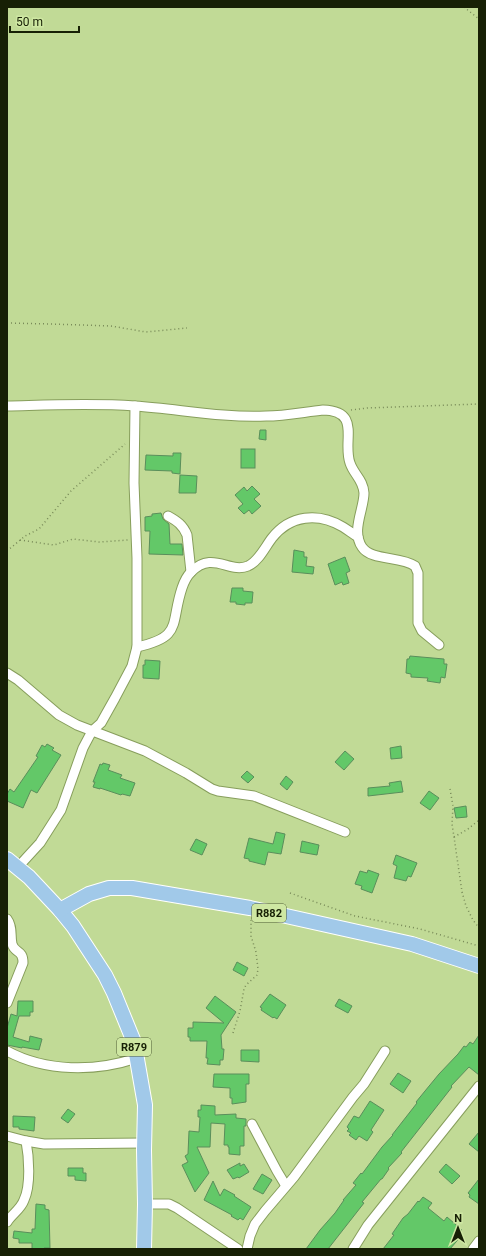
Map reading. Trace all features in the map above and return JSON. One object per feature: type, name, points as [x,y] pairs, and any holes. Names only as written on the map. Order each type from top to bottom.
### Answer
[{"type":"main road","name":"R879","points":[[12,863],[29,877],[73,926],[105,975],[134,1042],[145,1105],[144,1249]]},
{"type":"main road","name":"R882","points":[[60,910],[89,894],[109,888],[132,888],[250,908],[412,944],[479,966]]},
{"type":"street","points":[[7,406],[67,404],[135,406],[225,416],[267,416],[323,410],[339,412],[348,425],[348,457],[350,464],[363,487],[364,494],[359,518],[358,537],[360,545],[365,551],[375,555],[403,561],[415,566],[418,577],[418,623],[422,631],[439,645]]},
{"type":"street","points":[[12,863],[40,843],[61,810],[83,748],[92,731],[101,723],[132,666],[137,647],[134,483],[135,406]]},
{"type":"street","points":[[168,516],[179,522],[187,534],[191,572]]},
{"type":"street","points":[[137,647],[152,644],[170,632],[175,623],[181,593],[186,578],[199,566],[206,563],[216,562],[231,567],[248,566],[257,559],[280,529],[290,522],[304,518],[322,519],[333,522],[358,537]]},
{"type":"street","points":[[7,673],[18,680],[59,715],[77,725],[145,750],[212,789],[254,796],[345,832]]},
{"type":"street","points":[[7,919],[11,928],[13,945],[23,958],[23,963],[7,1002]]},
{"type":"street","points":[[7,1051],[22,1058],[61,1067],[89,1068],[121,1064],[136,1058]]},
{"type":"street","points":[[247,1249],[255,1224],[286,1186],[352,1097],[364,1084],[385,1051]]},
{"type":"street","points":[[353,1249],[368,1225],[479,1086]]},
{"type":"street","points":[[252,1124],[286,1186]]},
{"type":"street","points":[[7,1136],[44,1144],[144,1143]]},
{"type":"street","points":[[7,1222],[21,1206],[27,1192],[28,1153],[26,1141]]},
{"type":"street","points":[[145,1204],[169,1204],[238,1249]]},
{"type":"street","points":[[473,1249],[479,1241]]},
{"type":"path","points":[[464,7],[479,19]]},
{"type":"path","points":[[7,323],[111,326],[146,332],[187,328]]},
{"type":"path","points":[[339,412],[367,408],[479,404]]},
{"type":"path","points":[[7,550],[25,536],[39,529],[71,491],[134,436]]},
{"type":"path","points":[[20,540],[54,545],[73,539],[99,542],[136,540]]},
{"type":"path","points":[[450,789],[453,806],[452,824],[462,892],[466,906],[479,928]]},
{"type":"path","points":[[454,837],[468,829],[479,820]]},
{"type":"path","points":[[290,893],[355,916],[420,929],[479,946]]},
{"type":"path","points":[[233,1033],[240,1011],[244,989],[246,985],[257,975],[258,968],[256,952],[251,936],[250,908]]},
{"type":"building","points":[[260,430],[266,430],[266,440],[259,439]]},
{"type":"building","points":[[241,449],[255,449],[255,468],[241,468]]},
{"type":"building","points":[[173,453],[181,453],[180,474],[172,473],[172,471],[145,470],[146,455],[173,456]]},
{"type":"building","points":[[180,475],[197,476],[196,493],[179,493]]},
{"type":"building","points":[[252,486],[260,494],[254,499],[261,506],[252,514],[249,510],[244,514],[238,508],[243,504],[235,495],[244,487],[247,491]]},
{"type":"building","points":[[161,513],[163,519],[169,524],[170,544],[182,544],[183,555],[149,554],[150,531],[145,531],[145,517],[152,516],[152,514]]},
{"type":"building","points":[[294,550],[304,552],[304,557],[307,557],[306,566],[314,567],[313,574],[292,572]]},
{"type":"building","points":[[345,557],[350,571],[346,573],[349,583],[343,585],[342,582],[335,585],[328,564]]},
{"type":"building","points":[[232,588],[243,588],[243,591],[253,592],[252,603],[245,603],[245,605],[230,602]]},
{"type":"building","points":[[410,656],[444,659],[444,664],[447,664],[445,678],[441,677],[440,683],[427,681],[428,678],[411,677],[411,674],[406,673],[407,659],[409,659]]},
{"type":"building","points":[[145,660],[160,661],[159,679],[143,678],[143,665],[145,665]]},
{"type":"building","points":[[47,744],[54,748],[52,750],[61,755],[37,793],[31,790],[23,808],[7,801],[7,794],[10,789],[14,792],[38,757],[36,756],[42,745],[45,747]]},
{"type":"building","points":[[401,746],[402,758],[391,759],[390,748]]},
{"type":"building","points":[[345,751],[354,759],[344,770],[335,762]]},
{"type":"building","points":[[103,763],[110,765],[108,770],[122,775],[120,778],[135,783],[130,796],[93,787],[95,782],[93,782],[100,764],[102,765]]},
{"type":"building","points":[[247,771],[254,777],[248,783],[241,777]]},
{"type":"building","points":[[286,776],[293,782],[287,790],[280,784]]},
{"type":"building","points":[[401,781],[403,792],[368,796],[368,788],[390,786],[389,783]]},
{"type":"building","points":[[429,791],[439,798],[430,810],[420,803]]},
{"type":"building","points":[[466,806],[467,817],[456,818],[454,808]]},
{"type":"building","points":[[276,832],[285,834],[281,854],[268,852],[265,865],[249,861],[249,859],[244,858],[249,838],[273,844]]},
{"type":"building","points":[[196,839],[207,844],[202,855],[190,850]]},
{"type":"building","points":[[302,841],[319,845],[317,855],[300,852]]},
{"type":"building","points":[[396,855],[417,863],[411,877],[408,876],[406,881],[394,878],[397,866],[393,864]]},
{"type":"building","points":[[368,870],[379,874],[372,893],[361,889],[362,886],[355,884],[360,871],[367,873]]},
{"type":"building","points":[[237,962],[248,968],[244,976],[233,970]]},
{"type":"building","points":[[270,994],[286,1005],[277,1019],[261,1010],[262,1008],[260,1007]]},
{"type":"building","points":[[215,996],[236,1012],[221,1035],[222,1049],[224,1049],[223,1060],[220,1060],[220,1065],[207,1064],[207,1041],[190,1041],[190,1037],[188,1037],[188,1028],[193,1028],[193,1022],[224,1023],[206,1008]]},
{"type":"building","points":[[339,999],[352,1006],[348,1013],[335,1006]]},
{"type":"building","points":[[18,1001],[33,1001],[33,1012],[30,1012],[30,1016],[19,1016],[13,1037],[29,1042],[30,1036],[42,1039],[39,1050],[7,1045],[7,1028],[11,1014],[17,1016]]},
{"type":"building","points":[[479,1035],[479,1075],[469,1067],[451,1086],[452,1087],[401,1152],[402,1153],[388,1168],[389,1169],[382,1179],[362,1202],[364,1203],[328,1249],[306,1249],[356,1185],[353,1183],[393,1135],[417,1103],[416,1102],[464,1046],[466,1047],[470,1042],[473,1044]]},
{"type":"building","points":[[241,1050],[259,1050],[259,1062],[241,1061]]},
{"type":"building","points":[[398,1073],[411,1081],[403,1093],[390,1084]]},
{"type":"building","points":[[214,1074],[249,1074],[249,1084],[246,1084],[246,1102],[232,1104],[232,1098],[230,1098],[230,1088],[213,1087]]},
{"type":"building","points":[[370,1101],[384,1110],[371,1130],[373,1132],[367,1141],[359,1136],[356,1140],[349,1135],[351,1133],[347,1131],[349,1129],[347,1127],[354,1116],[359,1118]]},
{"type":"building","points":[[201,1105],[215,1106],[215,1115],[236,1114],[236,1118],[246,1119],[246,1126],[244,1126],[244,1146],[240,1146],[240,1155],[229,1154],[228,1145],[224,1145],[225,1124],[211,1123],[210,1147],[197,1147],[209,1173],[195,1192],[182,1165],[188,1162],[185,1156],[188,1154],[189,1131],[199,1132],[200,1117],[198,1117],[198,1110],[201,1110]]},
{"type":"building","points":[[68,1109],[75,1114],[68,1123],[61,1118]]},
{"type":"building","points":[[13,1116],[35,1117],[34,1131],[13,1127]]},
{"type":"building","points":[[479,1132],[479,1152],[469,1144]]},
{"type":"building","points":[[240,1163],[240,1166],[244,1164],[249,1172],[239,1178],[233,1179],[227,1170]]},
{"type":"building","points":[[446,1164],[460,1176],[452,1184],[439,1172]]},
{"type":"building","points":[[68,1168],[83,1168],[83,1173],[86,1173],[86,1181],[75,1180],[75,1176],[68,1176]]},
{"type":"building","points":[[262,1174],[272,1180],[263,1194],[253,1189]]},
{"type":"building","points":[[479,1179],[479,1204],[469,1197],[470,1195],[468,1193]]},
{"type":"building","points":[[213,1181],[220,1196],[224,1189],[251,1207],[243,1220],[240,1218],[238,1220],[231,1216],[232,1215],[204,1200]]},
{"type":"building","points":[[423,1197],[432,1203],[428,1208],[444,1221],[447,1217],[462,1230],[459,1233],[462,1235],[450,1249],[383,1249],[394,1235],[392,1234],[403,1218]]},
{"type":"building","points":[[36,1204],[45,1205],[45,1209],[49,1210],[50,1248],[32,1249],[32,1243],[19,1243],[19,1239],[13,1238],[14,1231],[32,1233],[32,1229],[35,1229]]}]
